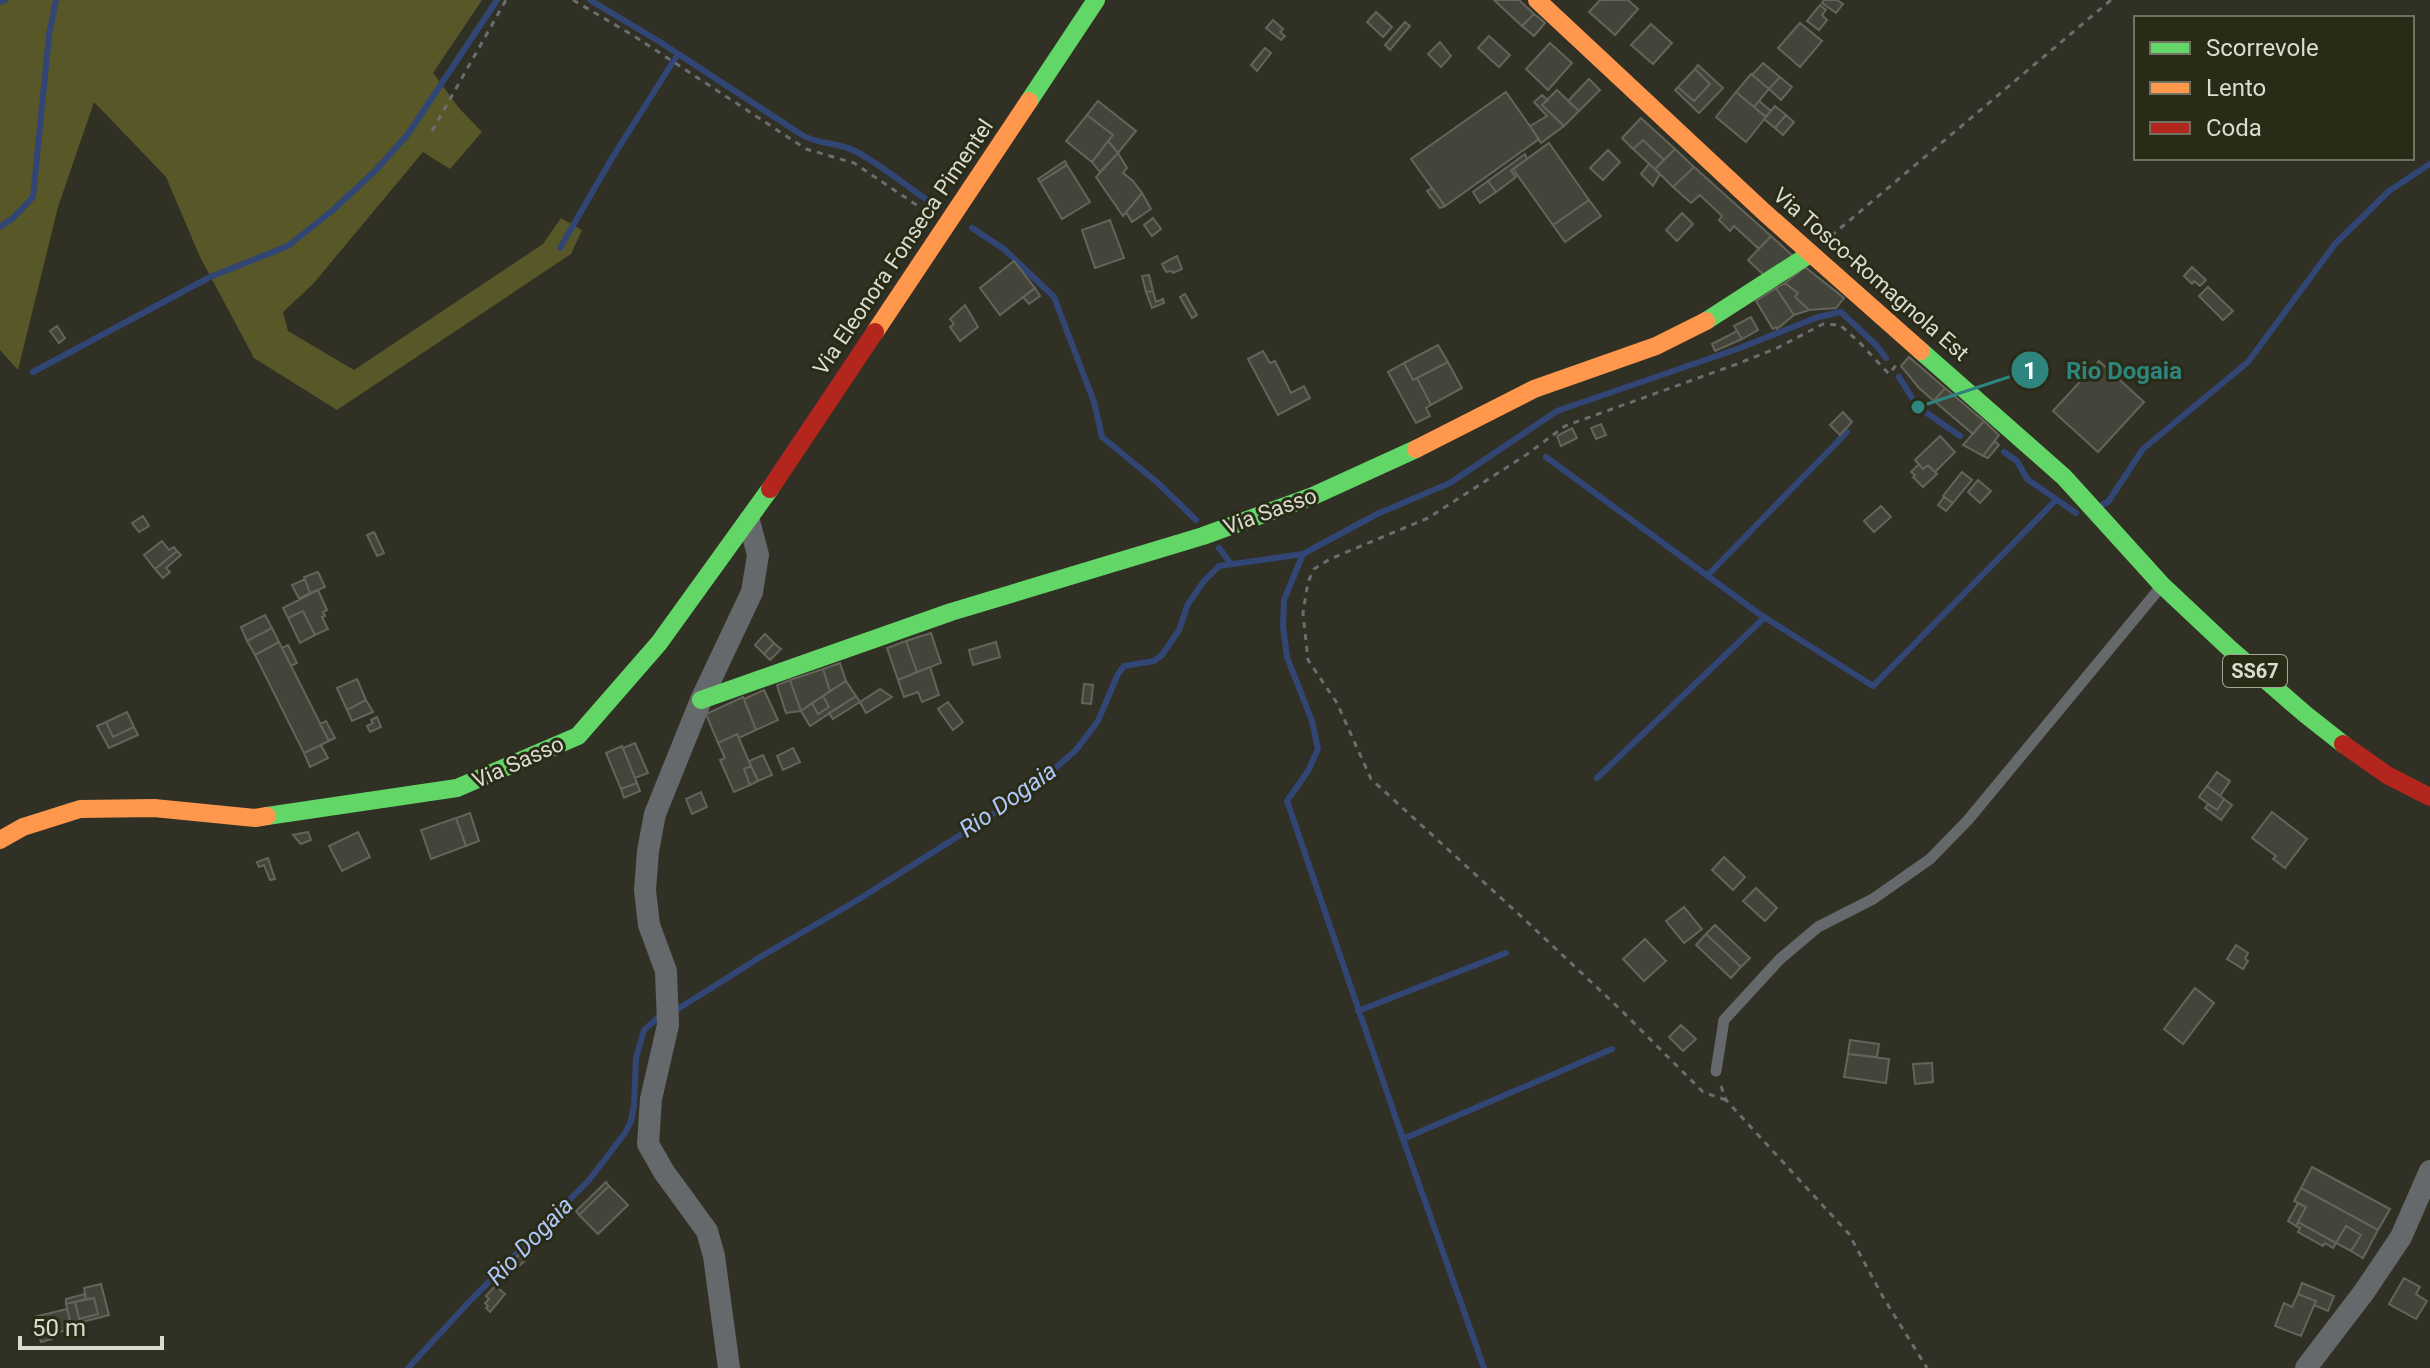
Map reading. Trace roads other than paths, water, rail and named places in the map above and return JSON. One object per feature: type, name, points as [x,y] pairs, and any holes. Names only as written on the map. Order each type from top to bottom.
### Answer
[{"type":"street","name":"Via Eleonora Fonseca Pimentel","points":[[749,521],[1096,0]]},
{"type":"street","name":"Via Tosco-Romagnola Est","points":[[1537,0],[1810,254],[2039,454],[2086,499],[2162,585],[2240,658],[2332,736],[2387,775],[2430,797]]},
{"type":"street","name":"Via Sasso","points":[[701,700],[951,612],[1203,536],[1313,496],[1442,437],[1534,389],[1656,346],[1720,314],[1810,254]]},
{"type":"street","name":"Via Sasso","points":[[0,840],[23,827],[80,809],[154,808],[255,818],[457,788],[508,767],[578,736],[659,643],[749,521]]},
{"type":"street","points":[[729,1368],[714,1256],[707,1231],[664,1172],[648,1144],[651,1099],[668,1025],[666,971],[649,925],[645,890],[655,814],[701,700],[752,592],[758,555],[749,521]]},
{"type":"street","points":[[2306,1368],[2401,1237],[2430,1171]]},
{"type":"lane","points":[[1716,1071],[1724,1020],[1770,969],[1818,927],[1873,899],[1930,859],[1968,820],[2162,585]]},
{"type":"waterway","points":[[0,2],[5,0]]},
{"type":"waterway","points":[[0,227],[33,197],[49,35],[56,0]]},
{"type":"waterway","points":[[33,372],[210,277],[288,246],[333,210],[375,171],[408,134],[497,0]]},
{"type":"waterway","points":[[590,0],[802,135],[855,151],[938,207]]},
{"type":"waterway","points":[[560,248],[678,54]]},
{"type":"waterway","name":"Rio Dogaia","points":[[2102,505],[2108,502],[2143,449],[2248,362],[2335,244],[2389,191],[2430,164]]},
{"type":"waterway","points":[[972,228],[1004,249],[1054,297],[1094,402],[1102,437],[1158,483],[1196,520]]},
{"type":"waterway","name":"Rio Dogaia","points":[[673,1012],[1028,792],[1076,750],[1098,721],[1124,666],[1154,661],[1162,655],[1179,630],[1188,604],[1219,566],[1303,554],[1377,514],[1450,483],[1557,411],[1740,348],[1818,317],[1841,312],[1886,358]]},
{"type":"waterway","name":"Rio Dogaia","points":[[1899,377],[1918,407],[1960,436]]},
{"type":"waterway","points":[[1707,576],[1847,432]]},
{"type":"waterway","name":"Rio Dogaia","points":[[2004,452],[2017,461],[2027,479],[2076,513]]},
{"type":"waterway","points":[[1546,457],[1758,613],[1873,686],[2056,500]]},
{"type":"waterway","points":[[1219,548],[1231,564]]},
{"type":"waterway","points":[[1303,554],[1284,600],[1283,626],[1287,657],[1312,721],[1318,749],[1308,771],[1287,801],[1484,1368]]},
{"type":"waterway","points":[[1597,778],[1765,617]]},
{"type":"waterway","points":[[1358,1011],[1506,953]]},
{"type":"waterway","name":"Rio Dogaia","points":[[408,1368],[589,1180],[625,1133],[634,1106],[636,1058],[644,1030],[660,1016]]},
{"type":"waterway","points":[[1403,1139],[1612,1049]]},
{"type":"place","name":"Rio Dogaia","points":[[1918,407]]}]
